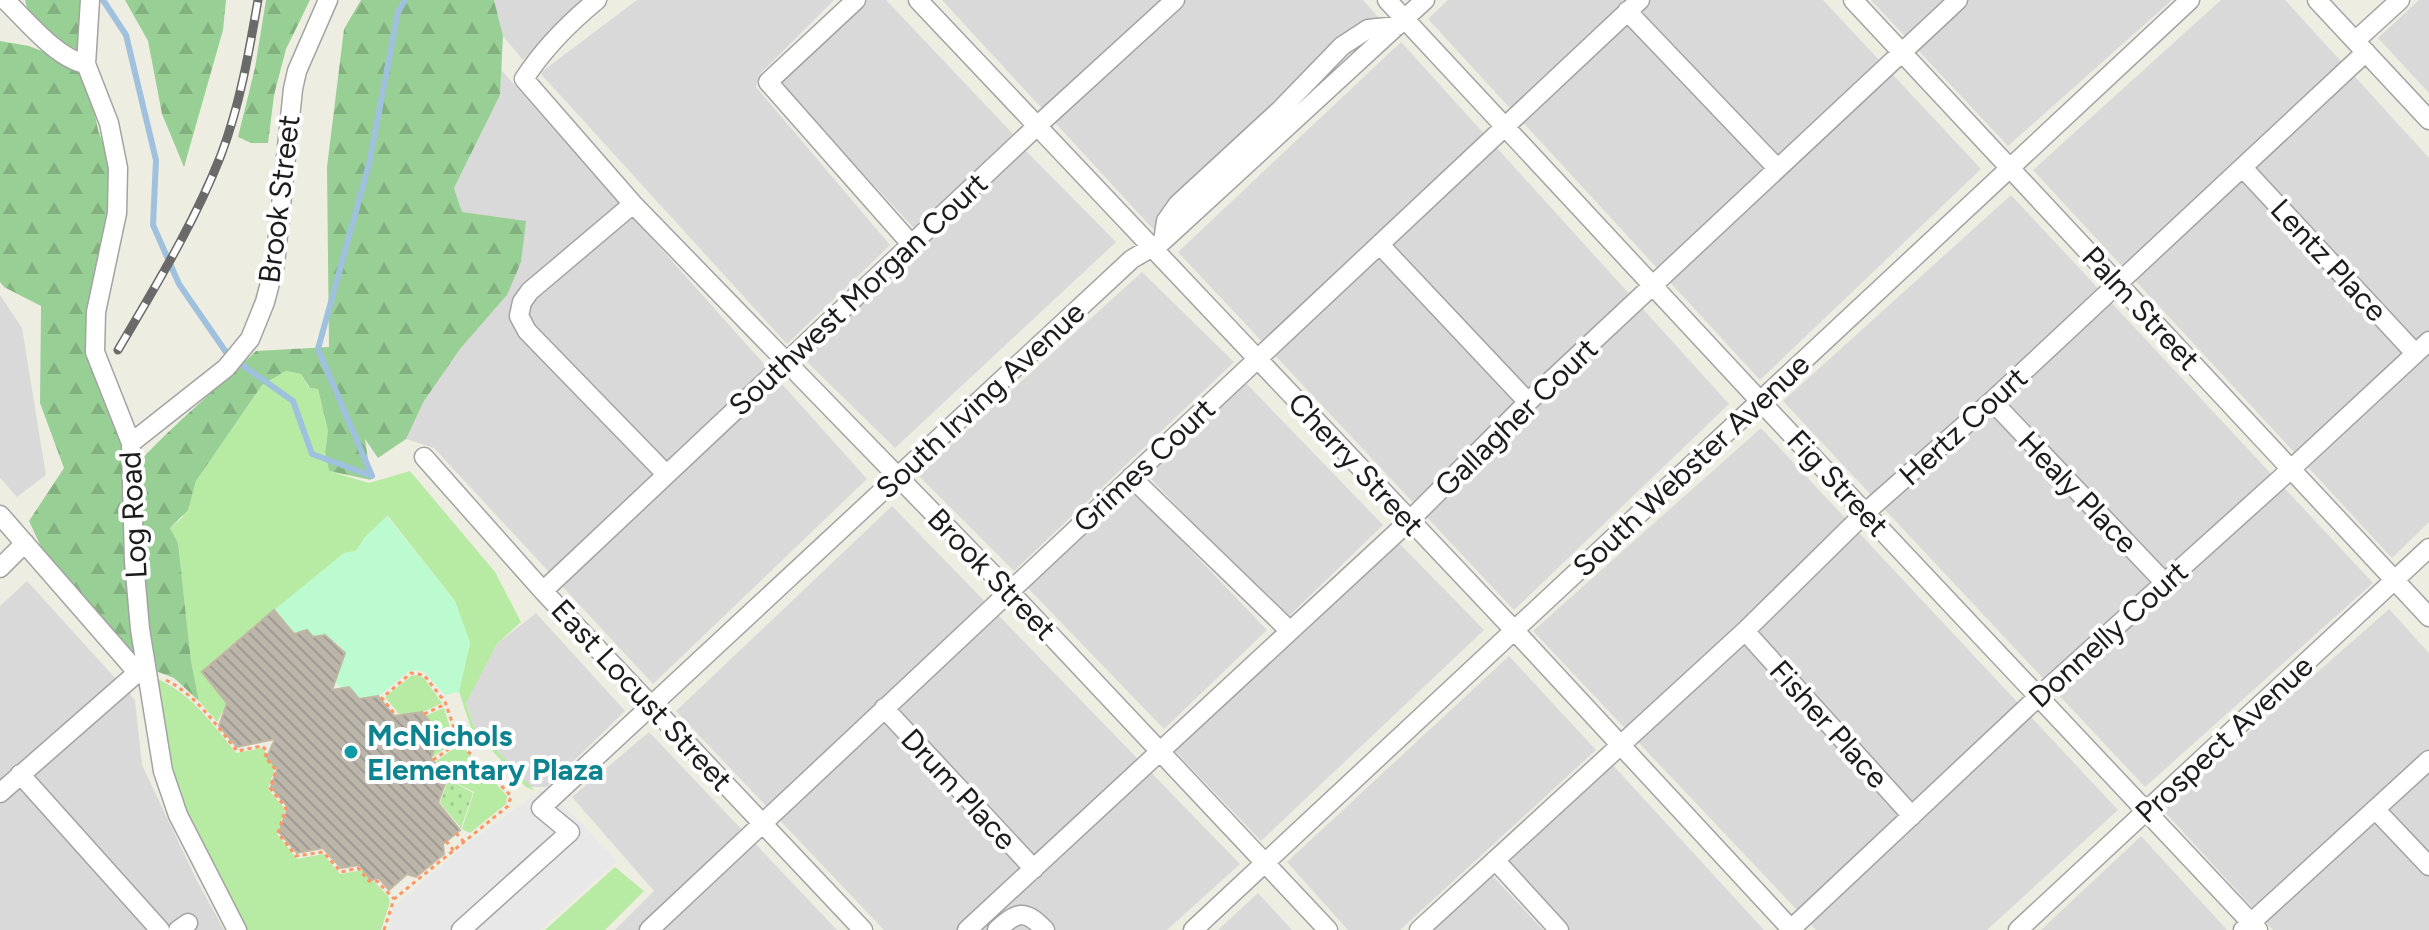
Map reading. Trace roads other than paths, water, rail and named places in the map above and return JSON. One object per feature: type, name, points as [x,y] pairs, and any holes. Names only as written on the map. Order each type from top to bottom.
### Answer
[{"type":"street","points":[[5,0],[61,52],[76,62],[86,64]]},
{"type":"street","name":"Log Road","points":[[90,0],[86,64],[109,123],[118,168],[117,213],[93,336],[95,352],[131,443],[134,561],[143,670],[168,790],[237,930]]},
{"type":"street","name":"Brook Street","points":[[131,443],[226,368],[250,339],[265,302],[275,264],[295,80],[328,0]]},
{"type":"street","name":"Brook Street","points":[[597,0],[574,19],[538,58],[524,79],[633,204],[1010,592],[1328,930]]},
{"type":"street","points":[[856,0],[768,82],[912,245]]},
{"type":"street","name":"Cherry Street","points":[[918,0],[1037,126],[1158,244],[1257,358],[1408,522],[1514,630],[1791,930]]},
{"type":"street","name":"South Irving Avenue","points":[[461,930],[570,832],[541,808],[1132,259],[1158,244],[1397,11],[1425,0]]},
{"type":"street","name":"Palm Street","points":[[1853,0],[2429,617]]},
{"type":"street","name":"Gallagher Court","points":[[967,930],[1408,522],[1528,402],[1958,0]]},
{"type":"street","name":"South Webster Avenue","points":[[1193,930],[2190,0]]},
{"type":"street","points":[[2317,0],[2429,120]]},
{"type":"street","name":"Hertz Court","points":[[1419,930],[1745,631],[1866,512],[1992,401],[2243,168],[2400,0]]},
{"type":"street","name":"Southwest Morgan Court","points":[[543,591],[1165,3]]},
{"type":"street","points":[[1634,5],[1777,168]]},
{"type":"street","name":"Grimes Court","points":[[649,930],[1634,5]]},
{"type":"street","name":"Fig Street","points":[[1397,11],[2251,928]]},
{"type":"street","name":"Lentz Place","points":[[2243,168],[2422,347]]},
{"type":"street","points":[[633,204],[530,291],[522,302],[519,316],[527,331],[666,474]]},
{"type":"street","points":[[1380,245],[1528,402]]},
{"type":"street","name":"Donnelly Court","points":[[1791,930],[2038,697],[2422,347]]},
{"type":"street","name":"Healy Place","points":[[1992,401],[2165,583]]},
{"type":"street","name":"East Locust Street","points":[[424,457],[543,591],[863,930]]},
{"type":"street","points":[[1131,477],[1290,631]]},
{"type":"street","points":[[0,515],[143,670],[0,793]]},
{"type":"street","points":[[0,568],[25,543]]},
{"type":"street","name":"Prospect Avenue","points":[[2018,930],[2429,548]]},
{"type":"street","name":"Fisher Place","points":[[1745,631],[1912,816]]},
{"type":"street","name":"Drum Place","points":[[884,708],[1034,869]]},
{"type":"street","points":[[2251,928],[2429,760]]},
{"type":"street","points":[[20,774],[160,930]]},
{"type":"street","points":[[2375,809],[2429,866]]},
{"type":"street","points":[[1495,860],[1559,930]]},
{"type":"street","points":[[997,930],[1014,915],[1037,922],[1045,930]]},
{"type":"waterway","points":[[103,0],[126,35],[156,160],[153,225],[179,284],[228,355],[293,401],[312,454],[372,476]]},
{"type":"waterway","points":[[372,476],[318,349],[369,164],[398,12],[405,0]]},
{"type":"railway","points":[[118,350],[186,230],[221,155],[239,98],[258,0]]},
{"type":"place","name":"McNichols Elementary Plaza","points":[[351,752]]}]
